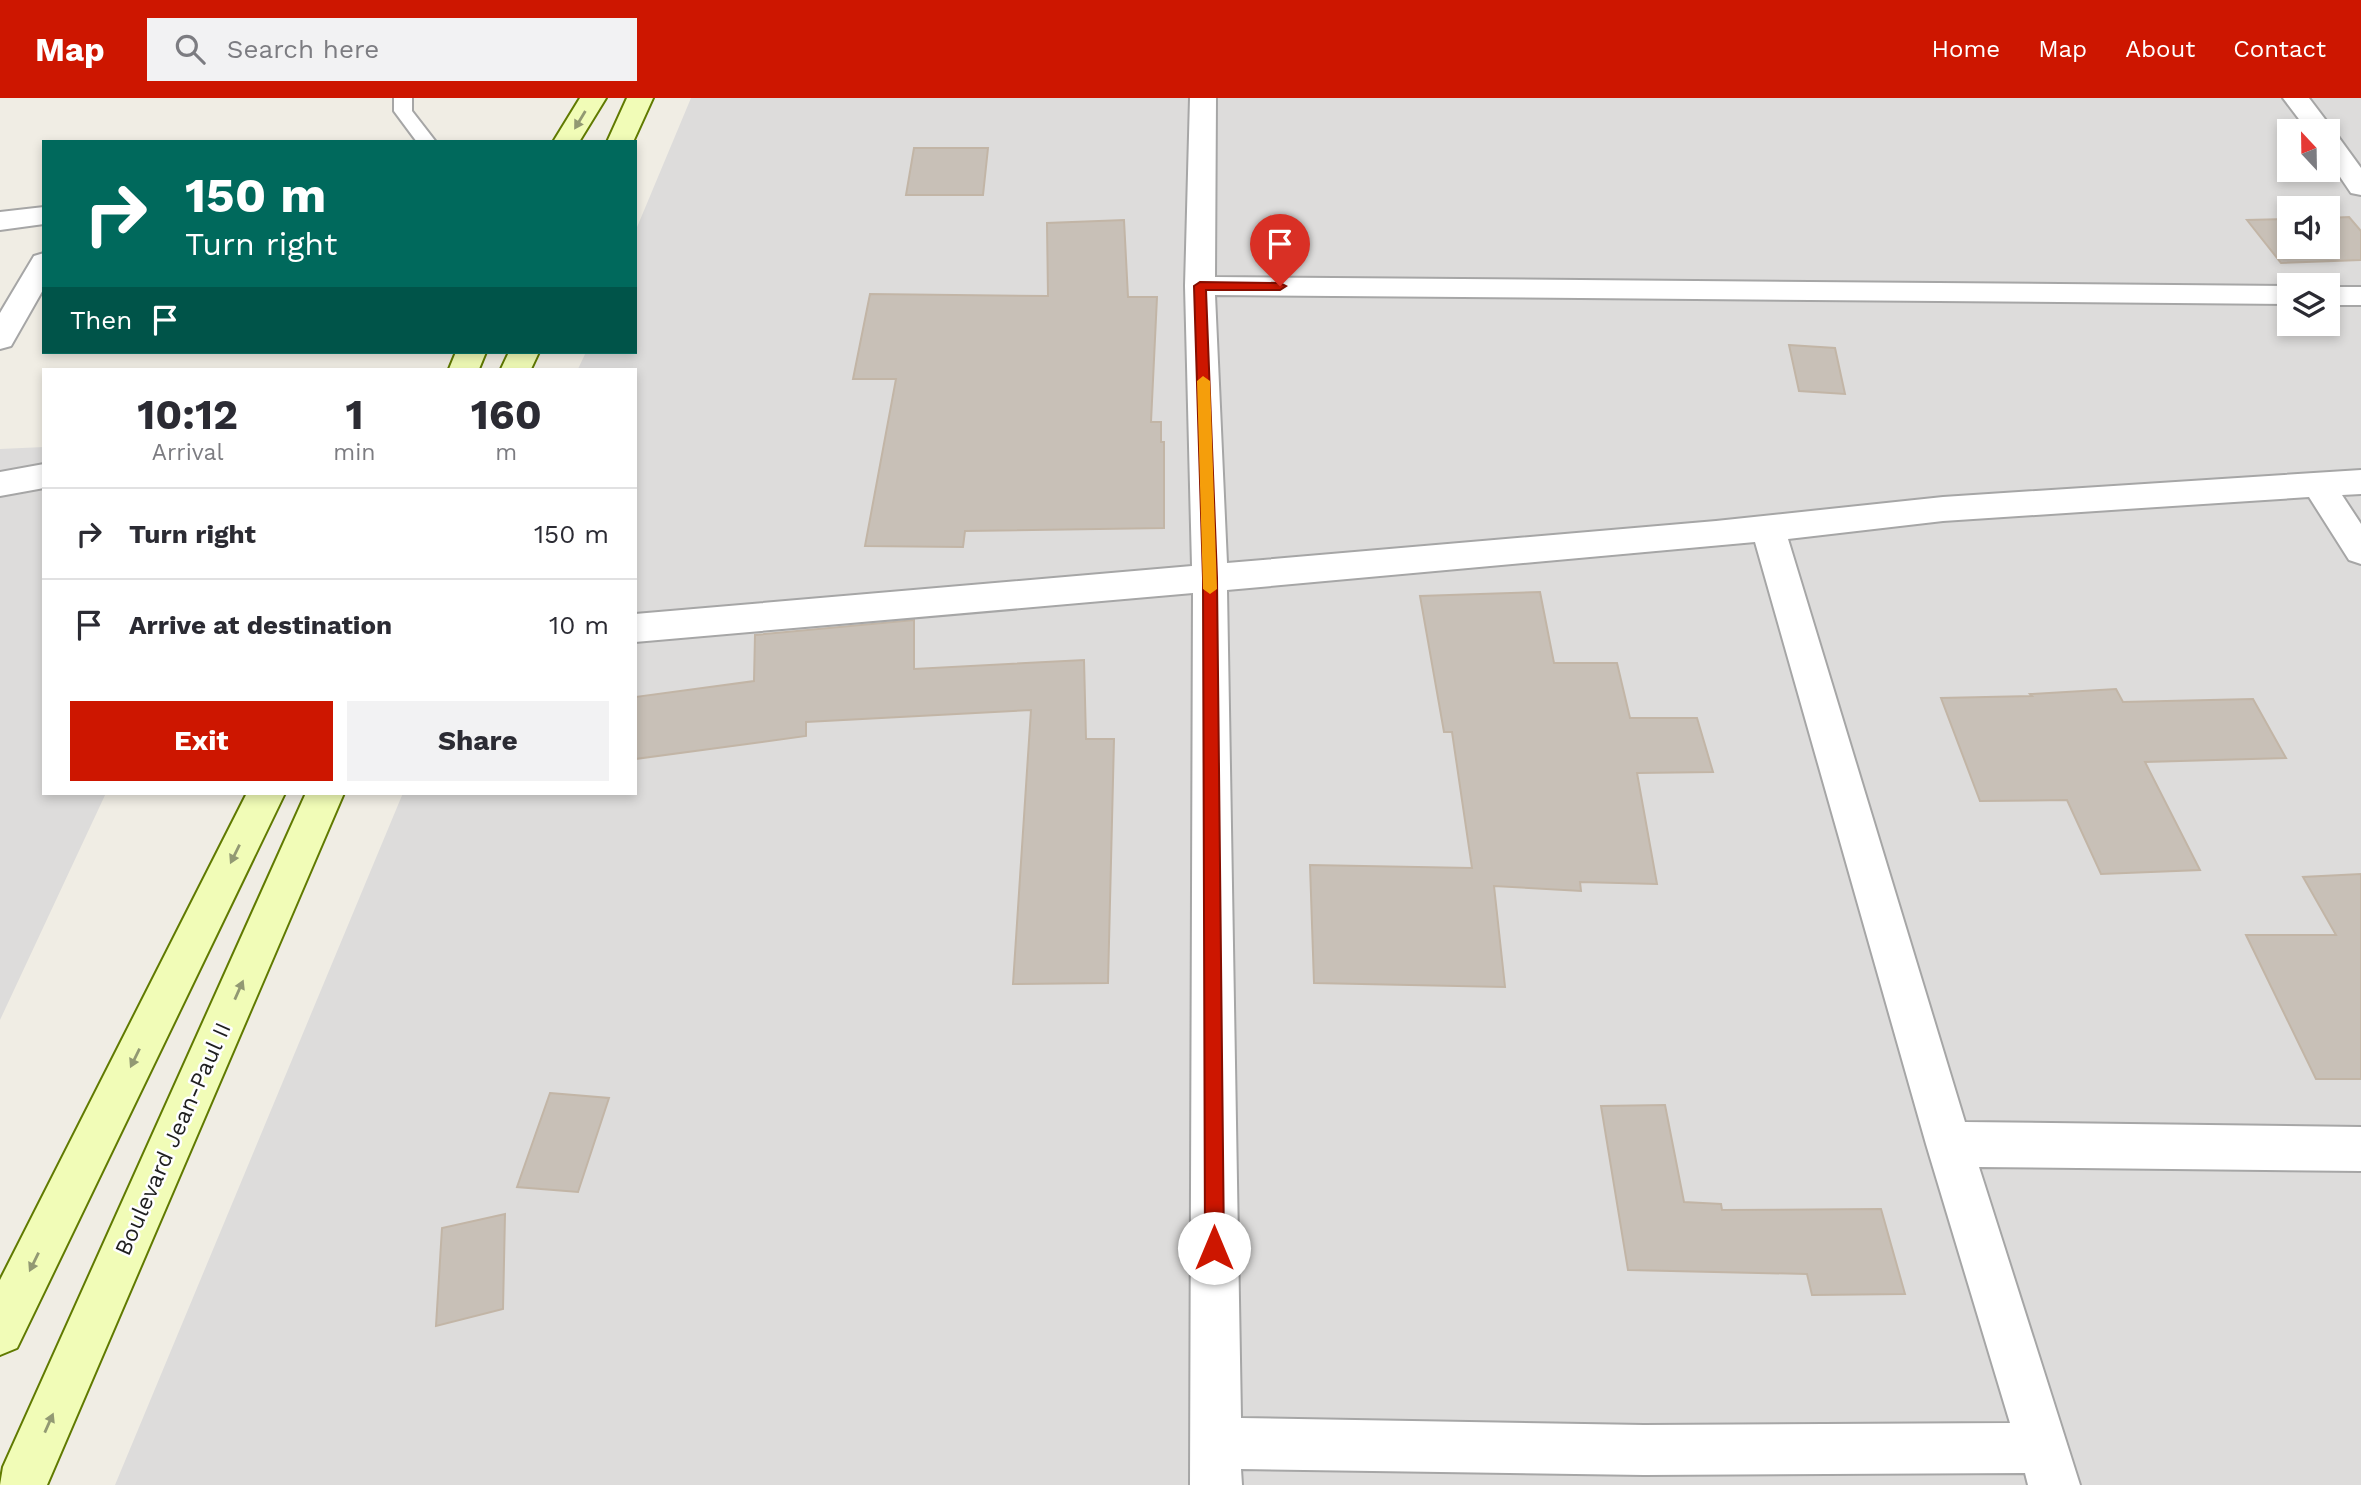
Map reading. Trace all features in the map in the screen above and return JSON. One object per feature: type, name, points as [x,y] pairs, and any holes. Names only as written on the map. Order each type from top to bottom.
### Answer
[{"type":"main road","points":[[567,140],[593,98]]},
{"type":"main road","points":[[621,140],[640,98]]},
{"type":"main road","points":[[0,1331],[265,795]]},
{"type":"main road","name":"Boulevard Jean-Paul II","points":[[21,1485],[324,795]]},
{"type":"street","points":[[1203,98],[1200,286],[1210,578],[1216,1464],[1644,1450],[2048,1466],[1949,1143],[1768,529]]},
{"type":"street","points":[[2296,98],[2312,119]]},
{"type":"street","points":[[2340,158],[2361,187]]},
{"type":"street","points":[[0,220],[42,215]]},
{"type":"street","points":[[0,339],[42,266]]},
{"type":"street","points":[[1200,286],[2277,295]]},
{"type":"street","points":[[2340,296],[2361,296]]},
{"type":"street","points":[[0,484],[42,476]]},
{"type":"street","points":[[637,628],[1768,529],[1943,509],[2361,482]]},
{"type":"street","points":[[2318,484],[2361,551]]},
{"type":"street","points":[[1949,1143],[2361,1149]]},
{"type":"lane","points":[[403,98],[403,111],[425,140]]},
{"type":"shaded area","points":[[691,98],[2361,98],[2361,1485],[115,1485],[402,795],[637,795],[637,368],[578,368],[585,354],[637,354],[637,227]]},
{"type":"shaded area","points":[[42,447],[42,795],[105,795],[0,1020],[0,449]]},
{"type":"building","points":[[914,148],[988,148],[983,195],[906,195]]},
{"type":"building","points":[[2340,217],[2349,217],[2361,231],[2361,260],[2281,263],[2278,259],[2340,259]]},
{"type":"building","points":[[2277,219],[2277,258],[2247,220]]},
{"type":"building","points":[[1124,220],[1128,297],[1157,297],[1151,422],[1161,422],[1161,442],[1164,442],[1164,528],[965,531],[963,547],[865,546],[896,379],[853,379],[870,294],[1048,296],[1047,223]]},
{"type":"building","points":[[1789,345],[1835,348],[1845,394],[1799,391]]},
{"type":"building","points":[[1540,592],[1554,663],[1617,663],[1630,718],[1697,718],[1713,772],[1637,773],[1657,884],[1580,882],[1581,891],[1494,886],[1505,987],[1314,983],[1310,865],[1472,868],[1452,732],[1444,732],[1420,596]]},
{"type":"building","points":[[914,620],[914,669],[1084,660],[1086,739],[1114,739],[1108,983],[1013,984],[1031,710],[806,722],[806,736],[637,759],[637,697],[754,681],[755,635]]},
{"type":"building","points":[[2116,689],[2123,702],[2253,699],[2286,758],[2145,762],[2200,870],[2101,874],[2067,800],[1980,801],[1941,698],[2032,696],[2030,694]]},
{"type":"building","points":[[2361,874],[2361,1079],[2316,1079],[2246,935],[2336,935],[2303,877]]},
{"type":"building","points":[[550,1093],[609,1098],[578,1192],[517,1187]]},
{"type":"building","points":[[1665,1105],[1684,1202],[1721,1204],[1722,1210],[1881,1209],[1905,1294],[1812,1295],[1807,1274],[1628,1270],[1601,1106]]},
{"type":"building","points":[[505,1214],[503,1309],[436,1326],[442,1228]]},
{"type":"slow traffic","points":[[1203,381],[1210,589]]},
{"type":"route","points":[[1214,1248],[1210,578],[1200,286],[1280,286]]}]
